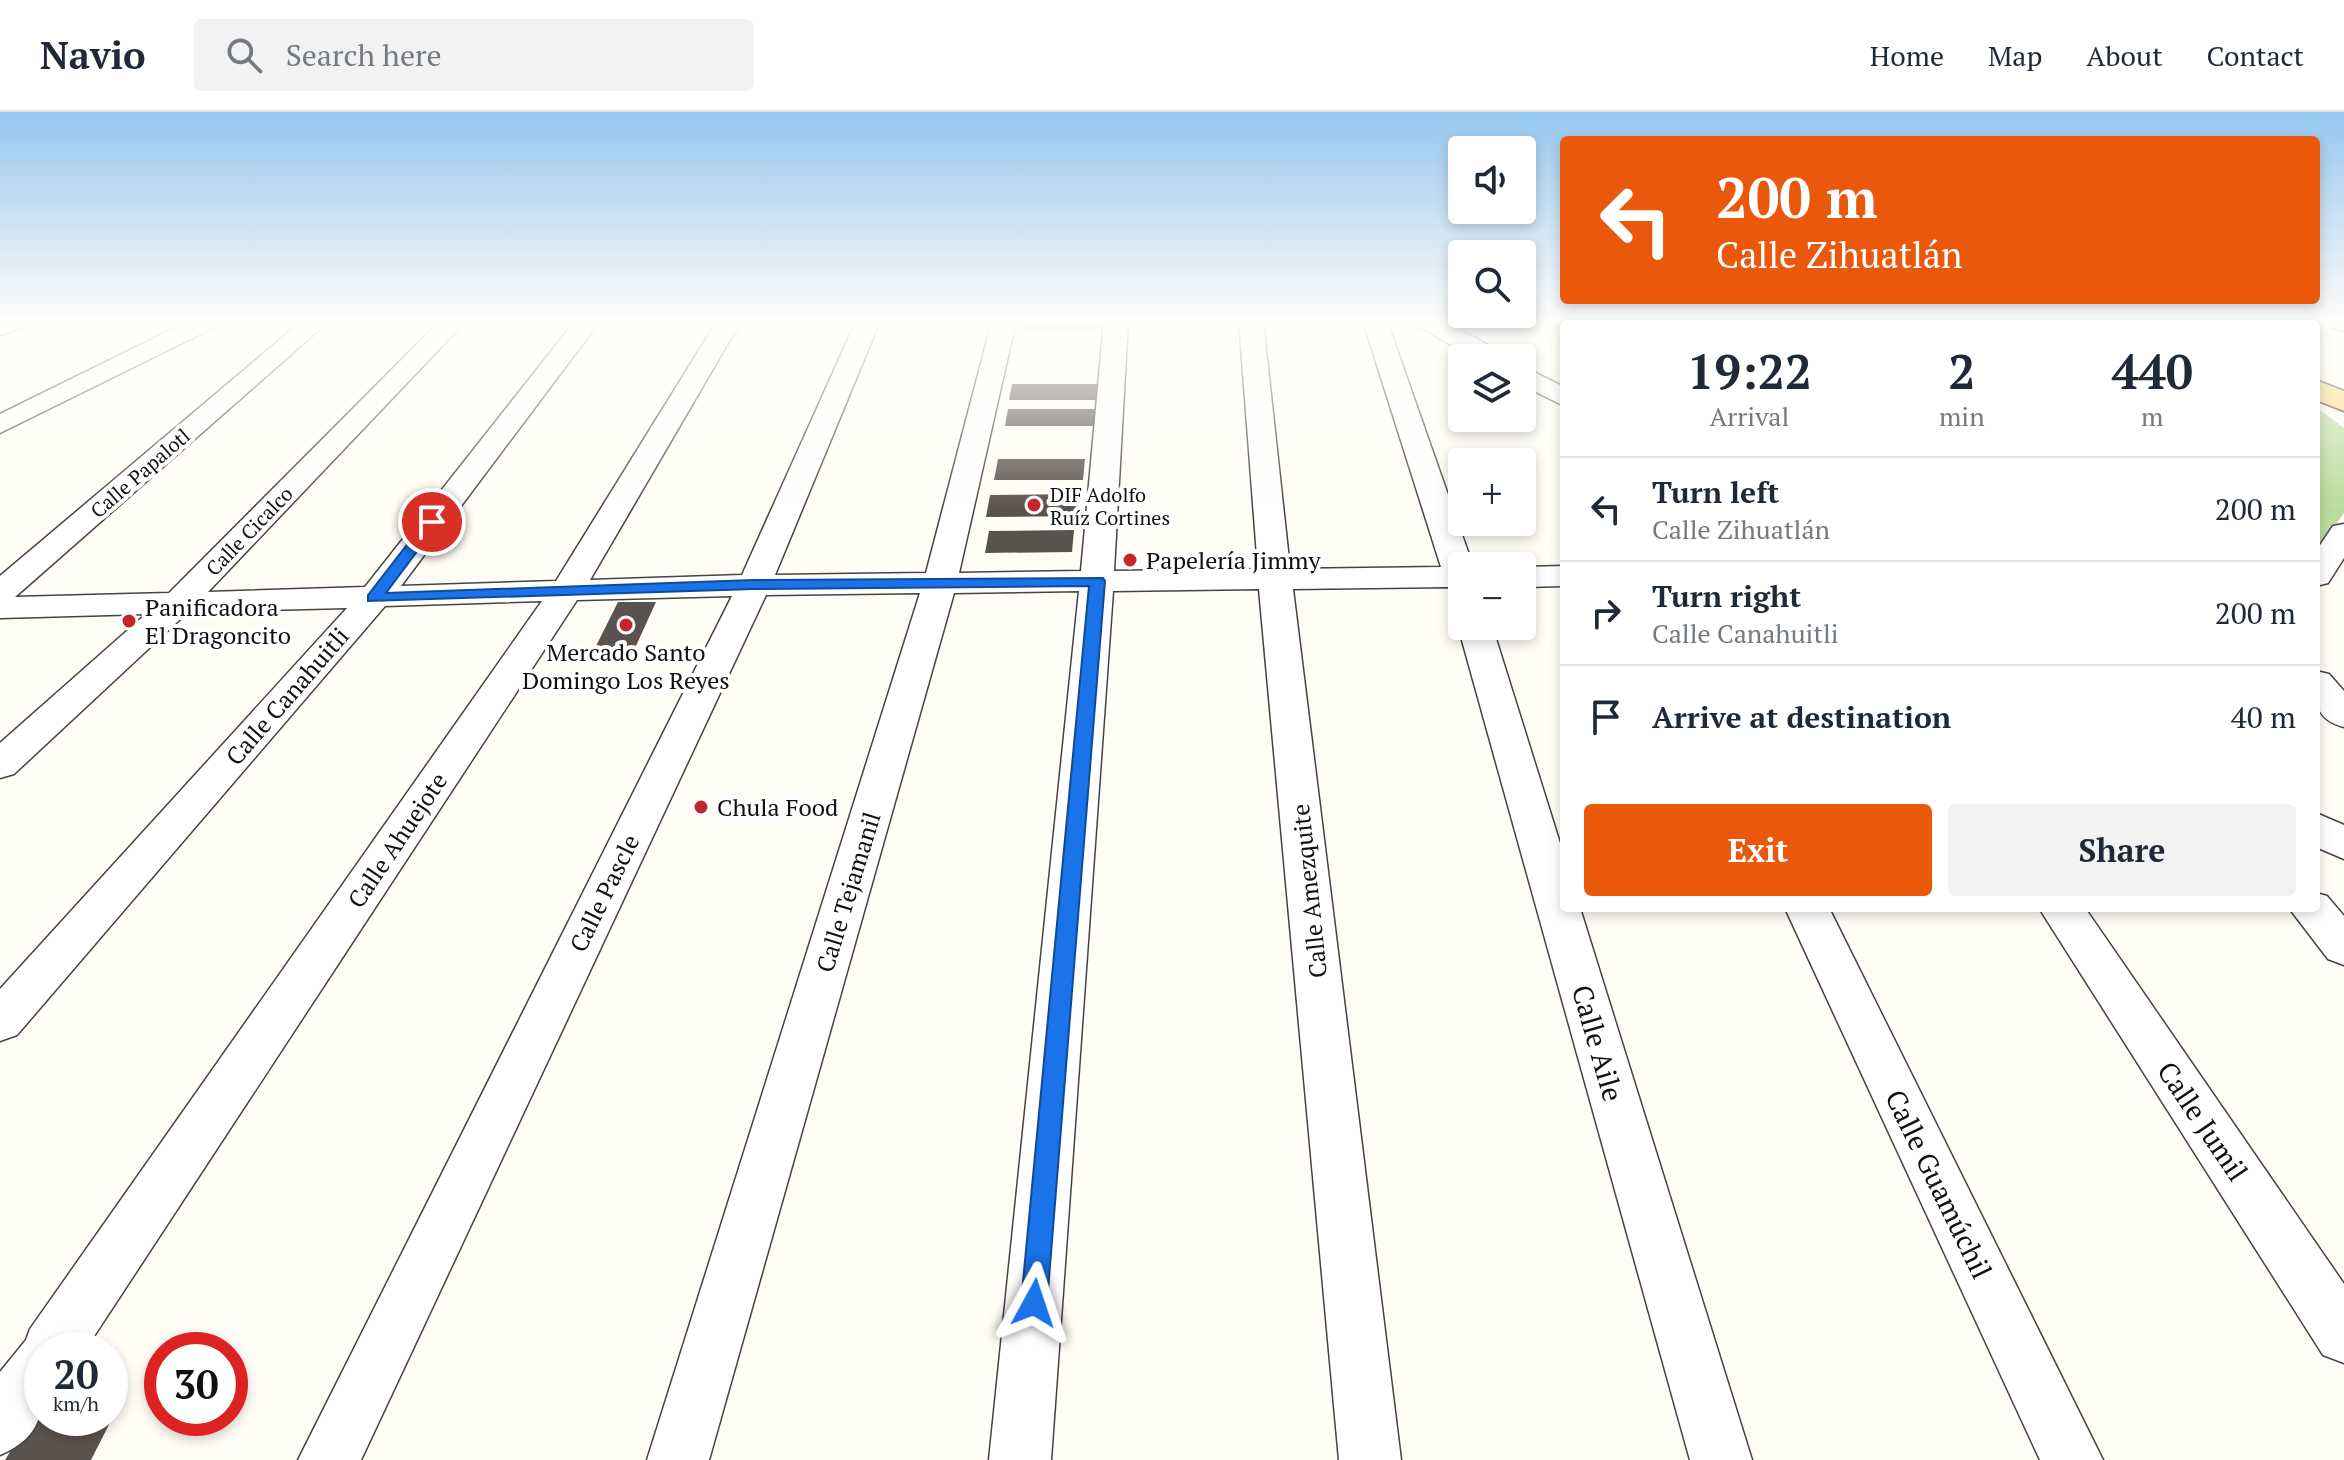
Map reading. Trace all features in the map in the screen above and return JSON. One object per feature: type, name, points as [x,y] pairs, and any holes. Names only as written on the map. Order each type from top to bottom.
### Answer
[{"type":"main road","points":[[2320,391],[2344,402]]},
{"type":"street","points":[[0,425],[82,384]]},
{"type":"street","name":"Calle Papalotl","points":[[0,593],[244,384]]},
{"type":"street","name":"Calle Cicalco","points":[[0,765],[177,604],[392,384]]},
{"type":"street","name":"Calle Canahuitli","points":[[0,1021],[374,598],[539,384]]},
{"type":"street","name":"Calle Ahuejote","points":[[63,1332],[566,592],[691,384]]},
{"type":"street","name":"Calle Pascle","points":[[329,1460],[754,585],[841,384]]},
{"type":"street","name":"Calle Tejamanil","points":[[678,1460],[940,583],[989,384]]},
{"type":"street","points":[[1020,1460],[1111,384]]},
{"type":"street","name":"Calle Amezquite","points":[[1257,384],[1275,580],[1370,1460]]},
{"type":"street","points":[[1396,384],[1452,552]]},
{"type":"street","points":[[2320,570],[2344,533]]},
{"type":"street","points":[[1536,577],[1560,576]]},
{"type":"street","points":[[0,608],[754,585],[1448,579]]},
{"type":"street","name":"Calle Aile","points":[[1479,640],[1721,1460]]},
{"type":"street","points":[[2320,687],[2344,715]]},
{"type":"street","points":[[2320,830],[2344,844]]},
{"type":"street","name":"Calle Guamúchil","points":[[1809,912],[2072,1460]]},
{"type":"street","name":"Calle Jumil","points":[[2064,912],[2344,1334]]},
{"type":"street","points":[[2314,912],[2344,947]]},
{"type":"street","points":[[0,1424],[24,1389]]},
{"type":"green space","points":[[2320,410],[2344,428],[2344,513],[2320,547]]},
{"type":"building","points":[[1012,384],[1098,384],[1096,400],[1009,400]]},
{"type":"building","points":[[1008,409],[1096,409],[1095,426],[1005,426]]},
{"type":"building","points":[[998,459],[1085,459],[1083,480],[994,480]]},
{"type":"building","name":"DIF Adolfo Ruíz Cortines","points":[[1080,494],[1078,516],[986,517],[990,495]]},
{"type":"building","points":[[1074,530],[1072,552],[985,553],[989,531]]},
{"type":"building","name":"Mercado Santo Domingo Los Reyes","points":[[618,602],[656,602],[635,648],[595,648]]},
{"type":"building","points":[[24,1430],[24,1436],[103,1436],[91,1460],[5,1460]]},
{"type":"place","name":"DIF Adolfo Ruíz Cortines","points":[[1034,505]]},
{"type":"place","name":"Papelería Jimmy","points":[[1130,560]]},
{"type":"place","name":"Panificadora El Dragoncito","points":[[129,621]]},
{"type":"place","name":"Mercado Santo Domingo Los Reyes","points":[[626,625]]},
{"type":"place","name":"Chula Food","points":[[701,807]]},
{"type":"route","points":[[432,522],[374,598],[754,585],[1097,581],[1034,1303]]}]
